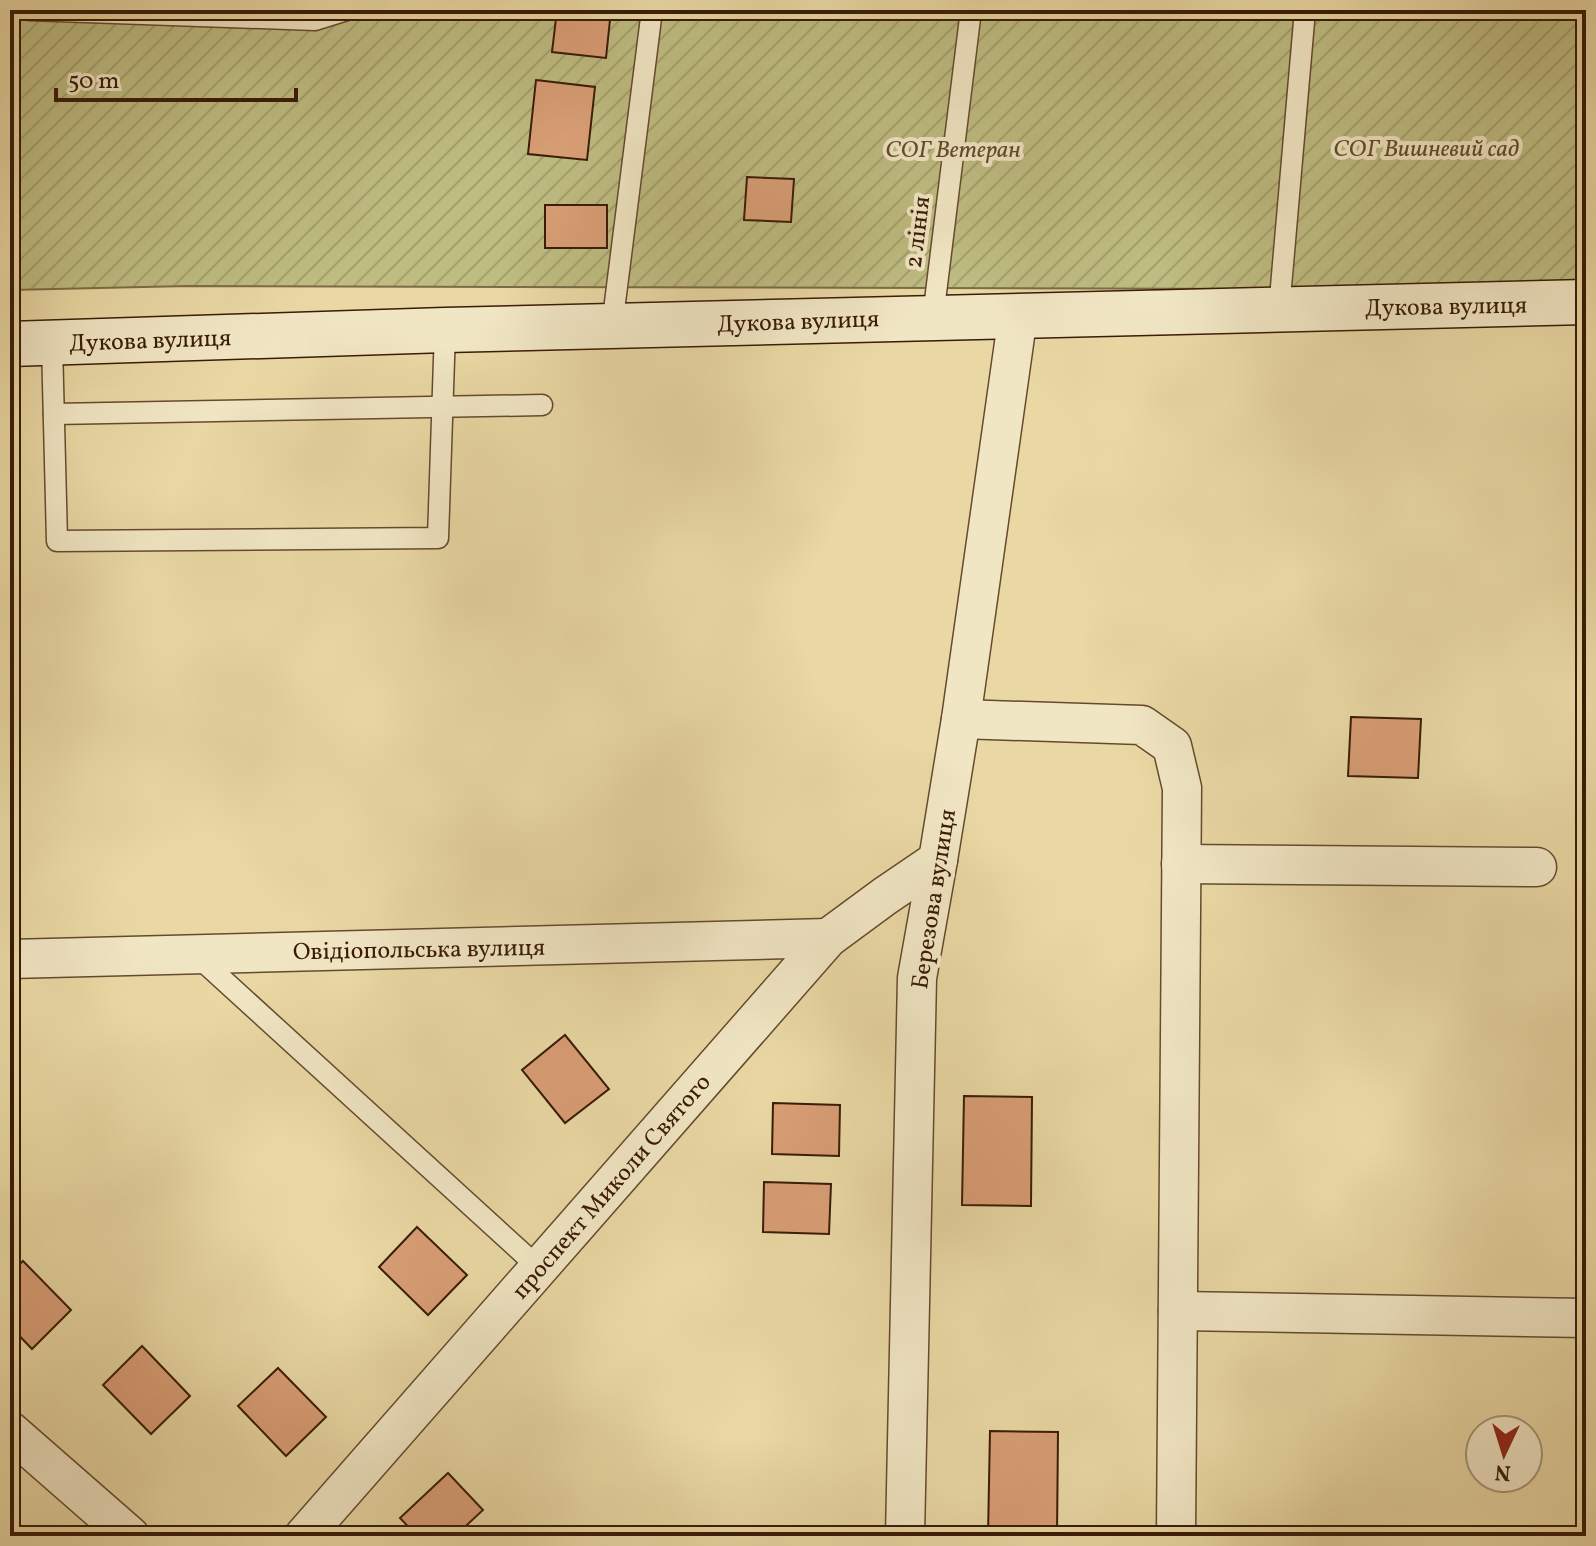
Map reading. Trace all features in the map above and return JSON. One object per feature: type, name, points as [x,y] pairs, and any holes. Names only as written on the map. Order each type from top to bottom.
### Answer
[{"type":"street","name":"Дукова вулиця","points":[[31,344],[445,330],[1586,302]]},
{"type":"street","name":"Березова вулиця","points":[[905,1536],[917,978],[961,719],[1018,315]]},
{"type":"street","points":[[961,719],[1142,725],[1172,746],[1182,788],[1176,1536]]},
{"type":"street","name":"проспект Миколи Святого","points":[[304,1536],[828,938],[938,860]]},
{"type":"street","points":[[1181,864],[1537,867]]},
{"type":"street","name":"Овідіопольська вулиця","points":[[10,959],[828,938]]},
{"type":"street","points":[[1178,1311],[1586,1318]]},
{"type":"street","points":[[10,1431],[130,1536]]},
{"type":"lane","points":[[29,10],[315,20],[347,10]]},
{"type":"lane","points":[[612,326],[652,10]]},
{"type":"lane","name":"2 лінія","points":[[933,317],[971,10]]},
{"type":"lane","points":[[1279,310],[1305,10]]},
{"type":"lane","points":[[31,344],[54,414],[57,541],[438,538],[445,330]]},
{"type":"lane","points":[[54,414],[542,405]]},
{"type":"lane","points":[[195,954],[539,1268]]},
{"type":"green space","name":"СОГ Ветеран","points":[[10,10],[1586,10],[1586,282],[1264,289],[188,286],[10,290]]},
{"type":"building","points":[[557,10],[611,10],[606,58],[552,52]]},
{"type":"building","points":[[536,80],[595,87],[587,160],[528,154]]},
{"type":"building","points":[[747,177],[794,179],[791,222],[744,220]]},
{"type":"building","points":[[545,205],[607,205],[607,248],[545,248]]},
{"type":"building","points":[[1351,717],[1421,719],[1418,778],[1348,776]]},
{"type":"building","points":[[565,1035],[609,1089],[565,1123],[522,1070]]},
{"type":"building","points":[[964,1096],[1032,1097],[1031,1206],[962,1205]]},
{"type":"building","points":[[773,1103],[840,1105],[839,1156],[772,1154]]},
{"type":"building","points":[[764,1182],[831,1184],[829,1234],[763,1232]]},
{"type":"building","points":[[417,1227],[467,1275],[428,1315],[379,1267]]},
{"type":"building","points":[[23,1261],[71,1310],[32,1349],[10,1326],[10,1273]]},
{"type":"building","points":[[142,1346],[190,1396],[151,1434],[103,1385]]},
{"type":"building","points":[[278,1368],[326,1417],[286,1456],[238,1406]]},
{"type":"building","points":[[990,1431],[1058,1432],[1057,1536],[988,1536]]},
{"type":"building","points":[[448,1473],[483,1510],[455,1536],[417,1536],[400,1518]]},
{"type":"building","points":[[10,1518],[28,1536],[10,1536]]},
{"type":"park label","name":"СОГ Вишневий сад","points":[[1426,148]]}]
